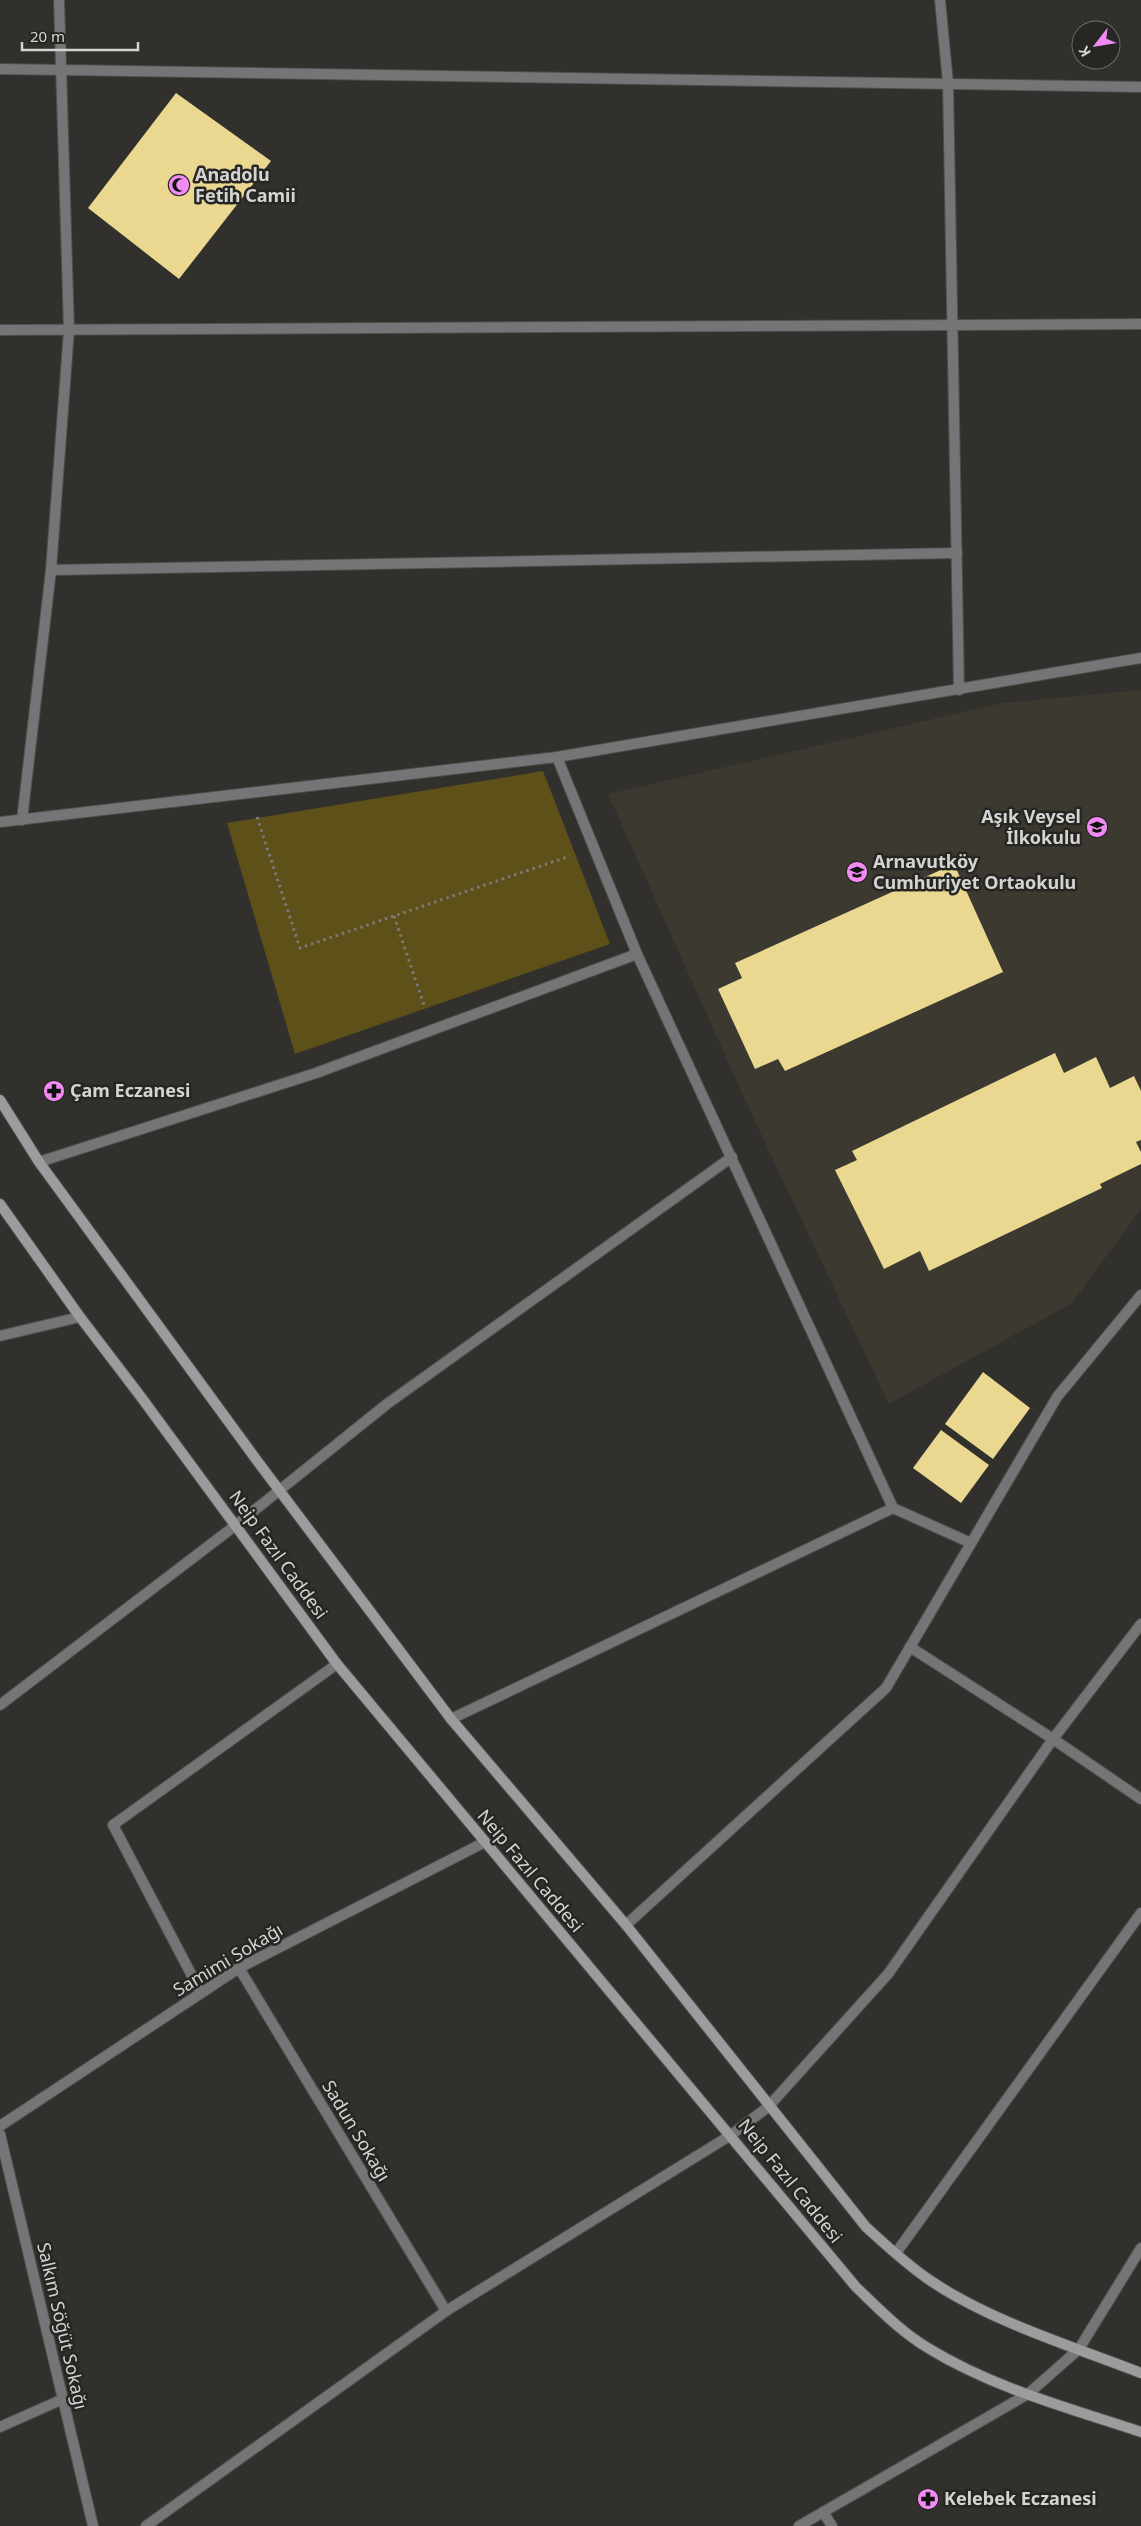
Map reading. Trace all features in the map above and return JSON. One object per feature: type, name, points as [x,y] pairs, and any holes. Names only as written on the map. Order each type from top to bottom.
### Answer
[{"type":"main road","points":[[0,1100],[39,1162],[279,1490],[451,1719],[626,1925],[768,2107],[866,2227],[932,2282],[963,2299],[1018,2326],[1141,2373]]},
{"type":"main road","name":"Neip Fazıl Caddesi","points":[[0,1204],[80,1318],[236,1525],[337,1664],[732,2135],[856,2286],[887,2316],[927,2347],[970,2371],[1028,2394],[1141,2432]]},
{"type":"street","points":[[22,820],[51,570],[69,330],[59,0]]},
{"type":"street","points":[[940,0],[948,83],[959,690]]},
{"type":"street","points":[[0,69],[1141,87]]},
{"type":"street","points":[[0,330],[1141,324]]},
{"type":"street","points":[[51,570],[957,553]]},
{"type":"street","points":[[0,822],[557,757],[1141,658]]},
{"type":"street","points":[[557,757],[637,954],[893,1508],[970,1543]]},
{"type":"street","points":[[39,1162],[316,1073],[637,954]]},
{"type":"street","points":[[0,1705],[236,1525],[388,1404],[732,1157]]},
{"type":"street","points":[[626,1925],[886,1688],[1057,1397],[1141,1295]]},
{"type":"street","points":[[0,1336],[80,1318]]},
{"type":"street","points":[[451,1719],[893,1508]]},
{"type":"street","points":[[146,2526],[446,2311],[732,2135],[768,2107],[888,1974],[1053,1739],[1141,1624]]},
{"type":"street","points":[[910,1647],[1053,1739],[1141,1800]]},
{"type":"street","points":[[201,1994],[113,1825],[337,1664]]},
{"type":"street","name":"Samimi Sokağı","points":[[0,2126],[239,1968],[485,1842]]},
{"type":"street","points":[[896,2253],[1141,1913]]},
{"type":"street","name":"Sadun Sokağı","points":[[239,1968],[446,2311]]},
{"type":"street","name":"Salkım Söğüt Sokağı","points":[[0,2134],[93,2526]]},
{"type":"street","points":[[799,2526],[1028,2394],[1079,2349],[1141,2248]]},
{"type":"street","points":[[0,2427],[62,2399]]},
{"type":"street","points":[[823,2512],[832,2526]]},
{"type":"path","points":[[249,793],[300,948],[594,848]]},
{"type":"path","points":[[394,916],[433,1030]]},
{"type":"shaded area","points":[[1141,690],[1141,1209],[1072,1303],[889,1404],[751,1113],[608,794],[1002,703]]},
{"type":"shaded area","points":[[543,771],[610,944],[295,1054],[227,823]]},
{"type":"building","name":"Anadolu Fetih Camii","points":[[176,93],[271,161],[179,279],[88,208]]},
{"type":"building","points":[[954,864],[1003,972],[785,1071],[778,1059],[755,1069],[718,989],[742,978],[735,963]]},
{"type":"building","points":[[1055,1053],[1064,1073],[1096,1057],[1110,1088],[1134,1076],[1141,1091],[1141,1140],[1136,1142],[1141,1152],[1141,1164],[1100,1184],[1102,1188],[929,1271],[920,1251],[884,1269],[835,1170],[857,1160],[852,1151]]},
{"type":"building","points":[[983,1372],[1030,1408],[993,1459],[945,1424]]},
{"type":"building","points":[[941,1430],[989,1465],[961,1503],[913,1468]]},
{"type":"place","name":"Anadolu Fetih Camii","points":[[179,185]]},
{"type":"place","name":"Aşık Veysel İlkokulu","points":[[1097,827]]},
{"type":"place","name":"Arnavutköy Cumhuriyet Ortaokulu","points":[[857,872]]},
{"type":"place","name":"Çam Eczanesi","points":[[54,1091]]},
{"type":"place","name":"Kelebek Eczanesi","points":[[928,2499]]}]
